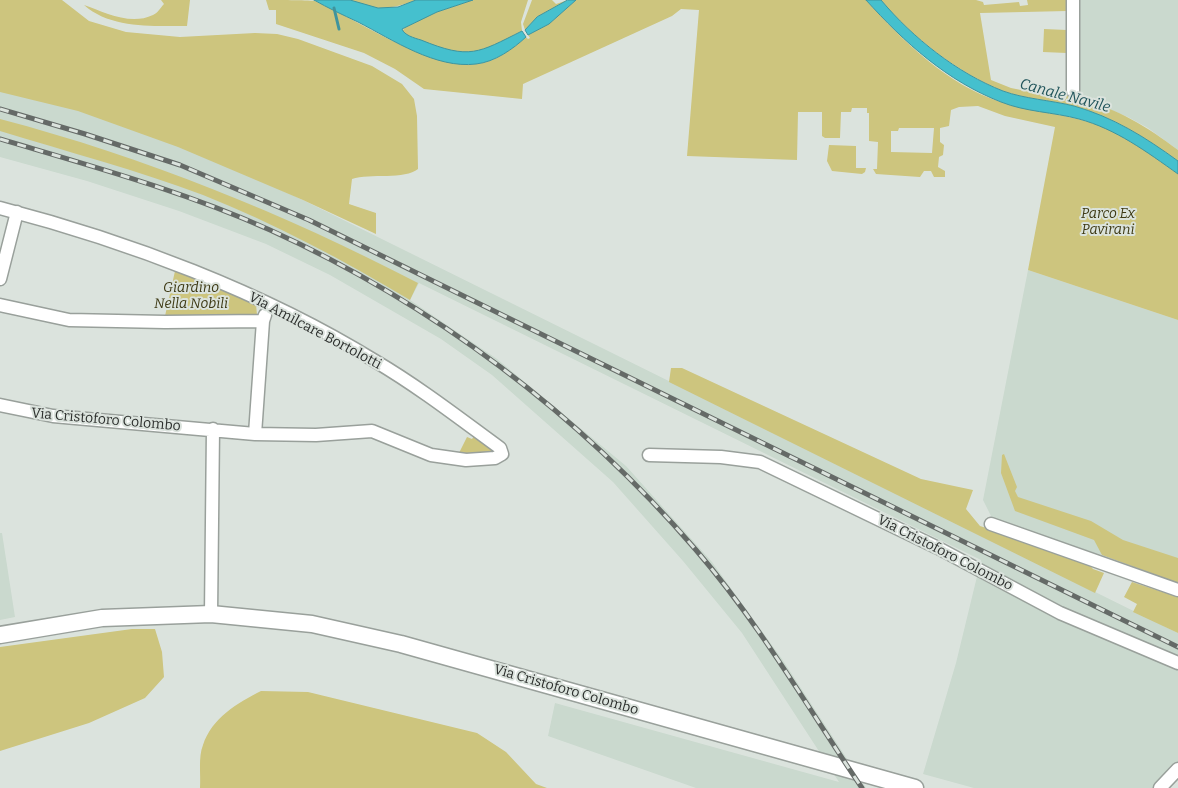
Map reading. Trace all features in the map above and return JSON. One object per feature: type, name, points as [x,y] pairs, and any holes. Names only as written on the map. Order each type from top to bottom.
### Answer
[{"type":"main road","name":"Via Cristoforo Colombo","points":[[0,635],[102,618],[212,614],[312,624],[401,644],[915,788]]},
{"type":"street","points":[[1072,91],[1073,0]]},
{"type":"street","name":"Via Amilcare Bortolotti","points":[[0,208],[161,259],[213,279],[264,302],[319,329],[376,361],[434,399],[500,448]]},
{"type":"street","points":[[0,279],[17,212]]},
{"type":"street","points":[[255,434],[263,321],[266,312],[264,302]]},
{"type":"street","points":[[0,305],[79,321],[263,321]]},
{"type":"street","name":"Via Cristoforo Colombo","points":[[0,405],[53,416],[255,434],[316,435],[372,431],[431,455],[466,460],[500,457],[502,454],[500,448]]},
{"type":"street","points":[[212,614],[213,429]]},
{"type":"street","name":"Via Cristoforo Colombo","points":[[649,455],[721,457],[760,462],[929,544],[1060,613],[1178,663]]},
{"type":"street","points":[[991,524],[1178,590]]},
{"type":"street","points":[[1160,788],[1178,769]]},
{"type":"shaded area","points":[[1073,0],[1178,0],[1178,150],[1148,128],[1128,117],[1097,104],[1080,100],[1073,95]]},
{"type":"shaded area","points":[[0,87],[70,105],[184,146],[303,200],[1178,633],[1178,777],[1169,788],[974,788],[923,774],[956,663],[981,560],[419,283],[410,300],[497,359],[626,466],[712,562],[782,659],[866,788],[696,788],[548,736],[555,703],[839,782],[742,633],[683,561],[613,482],[492,375],[441,339],[330,275],[266,244],[179,211],[87,181],[0,157]]},
{"type":"shaded area","points":[[1028,270],[1178,320],[1178,583],[1102,555],[993,520],[983,500]]},
{"type":"shaded area","points":[[0,533],[2,533],[15,617],[0,620]]},
{"type":"green space","points":[[0,0],[62,0],[89,21],[126,32],[180,37],[255,33],[277,34],[298,39],[372,66],[402,84],[414,99],[417,116],[418,169],[405,174],[352,179],[349,204],[376,213],[376,234],[303,200],[178,147],[78,111],[0,92]]},
{"type":"green space","points":[[161,0],[190,0],[187,26],[147,26],[119,22],[95,13],[84,5],[117,17],[135,19],[144,18],[156,13],[164,4]]},
{"type":"green space","name":"Parco Ex Pavirani","points":[[266,0],[315,1],[416,52],[458,64],[477,64],[497,58],[526,37],[530,38],[528,35],[549,24],[576,0],[866,0],[911,46],[962,85],[1001,102],[1079,119],[1114,131],[1178,174],[1178,320],[1028,270],[1055,127],[1005,116],[978,106],[959,107],[951,110],[949,126],[940,128],[940,142],[944,145],[943,155],[939,157],[938,167],[945,171],[945,177],[934,177],[931,171],[924,171],[920,177],[876,174],[873,169],[877,169],[878,142],[869,141],[869,113],[867,113],[867,108],[852,108],[851,112],[841,112],[840,138],[825,138],[822,136],[822,112],[798,112],[797,160],[687,156],[699,10],[681,9],[672,16],[523,84],[522,99],[424,89],[395,69],[364,53],[276,24],[276,10],[269,10]],"holes":[[[899,128],[934,128],[932,153],[891,152],[891,131],[898,131]]]},
{"type":"green space","points":[[350,0],[416,0],[391,7],[375,8]]},
{"type":"green space","points":[[473,0],[528,0],[521,22],[522,31],[488,48],[467,53],[458,53],[438,48],[402,32],[405,27],[437,12]]},
{"type":"green space","points":[[532,0],[552,0],[556,4],[568,0],[537,17],[525,30],[523,24]]},
{"type":"green space","points":[[881,0],[976,0],[983,2],[984,5],[1019,2],[1020,6],[1028,5],[1027,0],[1067,0],[1067,11],[980,13],[991,80],[1011,88],[1066,99],[1067,94],[1079,95],[1080,100],[1120,113],[1155,134],[1178,150],[1178,161],[1141,136],[1102,116],[1074,106],[1011,94],[969,74],[921,40]]},
{"type":"green space","points":[[1044,29],[1067,30],[1067,53],[1043,52]]},
{"type":"green space","points":[[0,119],[108,151],[214,189],[317,234],[418,283],[410,300],[309,243],[230,206],[153,177],[0,131]]},
{"type":"green space","points":[[829,145],[856,146],[856,168],[866,168],[865,172],[862,174],[832,171],[827,161]]},
{"type":"green space","name":"Giardino Nella Nobili","points":[[175,271],[207,281],[256,304],[257,315],[165,316]]},
{"type":"green space","points":[[671,368],[682,368],[921,479],[973,490],[966,509],[980,526],[1086,561],[1093,569],[1104,573],[1095,593],[669,382]]},
{"type":"green space","points":[[475,435],[494,451],[493,453],[459,453],[467,437],[472,439]]},
{"type":"green space","points":[[1004,454],[1017,487],[1015,491],[1018,497],[1091,521],[1123,540],[1178,558],[1178,583],[1102,555],[1094,540],[1015,511],[1001,473],[1002,455]]},
{"type":"green space","points":[[1132,582],[1178,597],[1178,633],[1133,612],[1137,604],[1124,597]]},
{"type":"green space","points":[[132,629],[155,629],[162,652],[164,677],[145,698],[89,723],[0,751],[0,647]]},
{"type":"green space","points":[[261,691],[308,692],[477,733],[506,752],[536,784],[547,788],[200,788],[201,755],[203,745],[212,727],[234,706]]},
{"type":"water","points":[[314,0],[350,0],[378,8],[398,7],[416,0],[473,0],[437,12],[402,29],[412,37],[463,52],[484,49],[522,31],[526,37],[490,61],[476,64],[446,62],[430,58],[400,45]]},
{"type":"water","points":[[568,0],[576,0],[549,24],[528,35],[525,30],[537,17]]},
{"type":"water","points":[[866,0],[881,0],[922,41],[969,75],[1011,94],[1074,106],[1115,122],[1178,161],[1178,174],[1131,142],[1093,123],[1010,105],[963,83],[945,72],[912,46]]},
{"type":"waterway","points":[[334,8],[339,29]]},
{"type":"railway","points":[[0,109],[180,165],[309,220],[1178,647]]},
{"type":"railway","points":[[0,139],[170,191],[270,230],[330,259],[389,292],[446,328],[500,367],[553,408],[603,453],[651,500],[696,550],[762,636],[862,788]]},
{"type":"water label","name":"Canale Navile","points":[[1065,96]]}]
